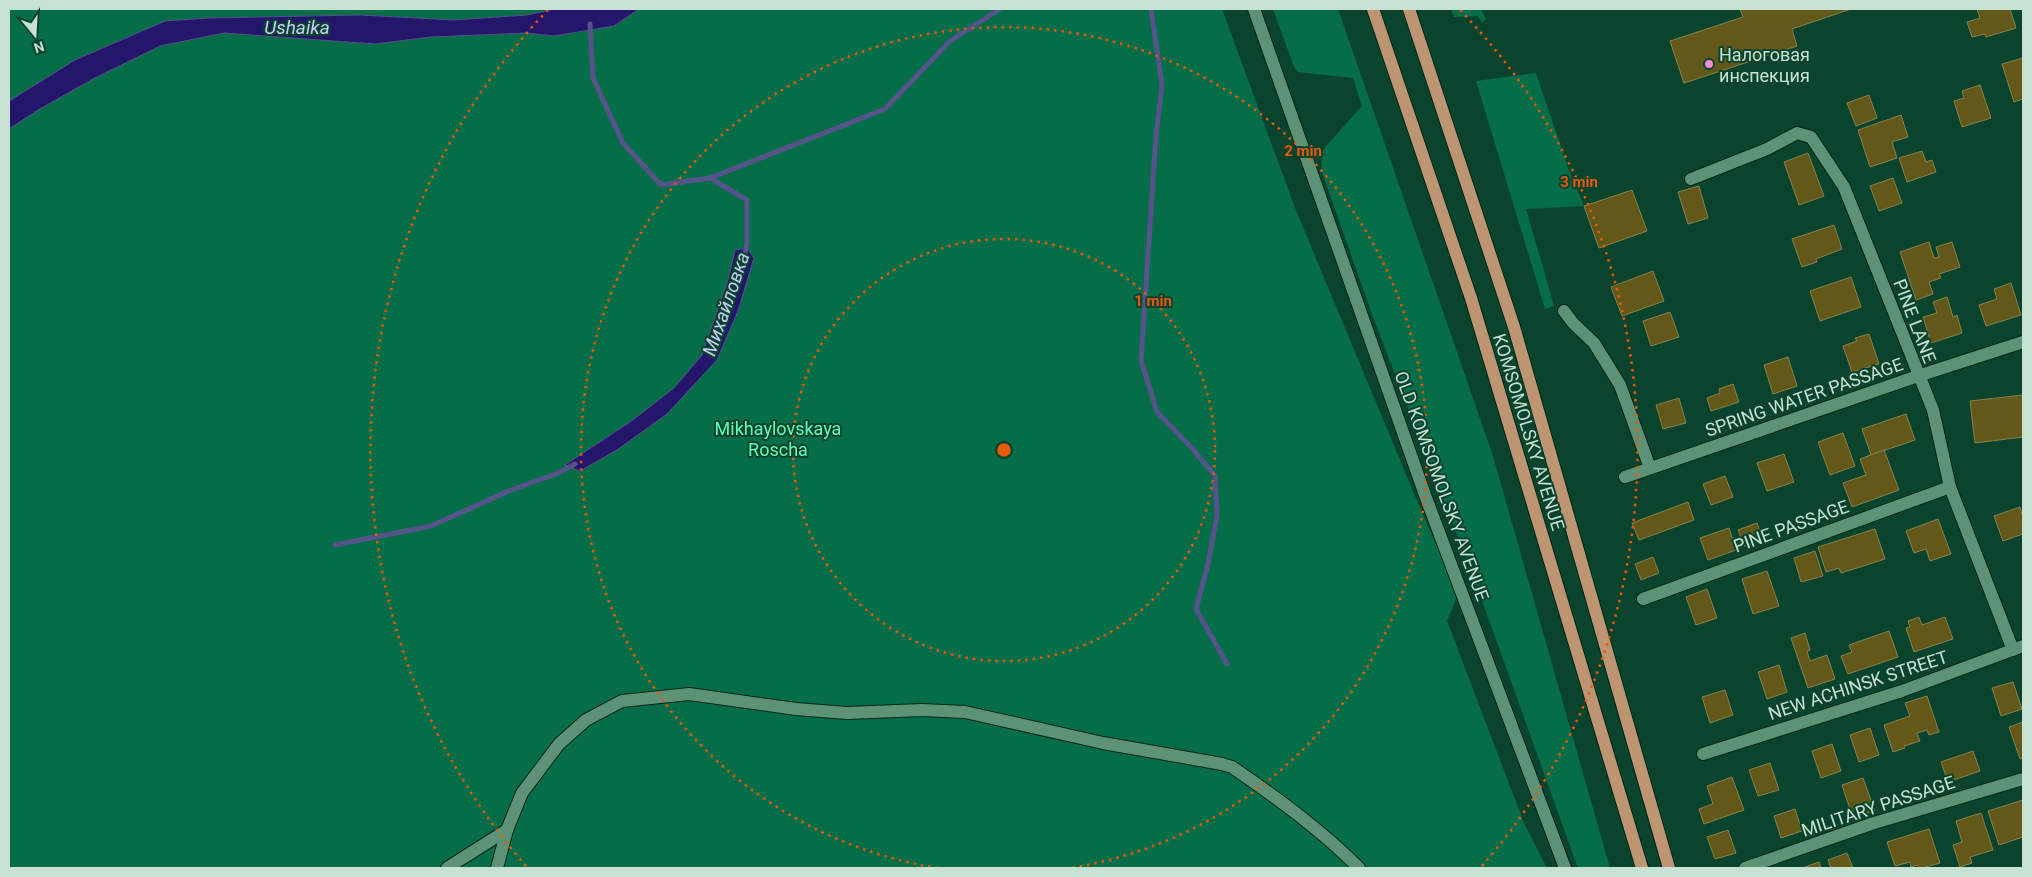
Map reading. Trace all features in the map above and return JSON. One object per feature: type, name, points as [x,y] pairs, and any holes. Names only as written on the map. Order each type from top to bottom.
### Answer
[{"type":"main road","name":"KOMSOMOLSKY AVENUE","points":[[1373,9],[1471,298],[1642,868]]},
{"type":"main road","name":"KOMSOMOLSKY AVENUE","points":[[1410,9],[1514,327],[1670,868]]},
{"type":"street","name":"OLD KOMSOMOLSKY AVENUE","points":[[1254,9],[1422,488],[1565,868]]},
{"type":"street","name":"PINE LANE","points":[[1691,179],[1767,149],[1797,133],[1811,137],[1844,187],[1932,410],[1950,487],[2018,648]]},
{"type":"street","points":[[1564,311],[1573,323],[1594,343],[1620,384],[1650,468]]},
{"type":"street","name":"SPRING WATER PASSAGE","points":[[1625,477],[1918,376],[2023,342]]},
{"type":"street","name":"PINE PASSAGE","points":[[1643,598],[1950,487]]},
{"type":"street","name":"NEW ACHINSK STREET","points":[[1704,754],[1902,692],[2018,648]]},
{"type":"street","points":[[497,868],[507,830],[522,793],[559,744],[586,720],[622,701],[689,694],[746,703],[847,713],[922,710],[965,712],[1103,743],[1222,764],[1232,767],[1291,808],[1359,868]]},
{"type":"street","name":"MILITARY PASSAGE","points":[[1745,868],[1874,824],[2023,779]]},
{"type":"street","points":[[447,868],[507,830]]},
{"type":"green space","points":[[9,9],[554,9],[527,15],[453,20],[361,15],[208,18],[165,21],[75,60],[9,101]]},
{"type":"green space","name":"Mikhaylovskaya Roscha","points":[[639,9],[1222,9],[1295,208],[1420,508],[1458,594],[1447,621],[1524,823],[1547,868],[9,868],[9,129],[93,79],[160,46],[224,33],[375,44],[431,37],[526,33],[554,36],[614,26]]},
{"type":"green space","points":[[1273,9],[1338,9],[1492,453],[1610,868],[1578,868],[1479,592],[1373,317],[1322,172],[1321,152],[1362,106],[1353,78],[1298,72],[1294,67]]},
{"type":"green space","points":[[1451,9],[1481,9],[1486,19],[1482,23],[1478,16],[1454,17]]},
{"type":"green space","points":[[1536,73],[1569,171],[1584,206],[1526,209],[1554,306],[1545,309],[1476,81]]},
{"type":"water","name":"Ushaika","points":[[554,9],[639,9],[614,26],[554,36],[526,33],[431,37],[375,44],[224,33],[160,46],[93,79],[9,129],[9,101],[75,60],[165,21],[208,18],[361,15],[453,20],[527,15]]},
{"type":"water","points":[[747,248],[754,258],[738,311],[717,360],[667,414],[617,450],[580,471],[565,465],[630,422],[674,388],[702,355],[728,280],[735,250]]},
{"type":"building","name":"Налоговая инспекция","points":[[1740,9],[1851,9],[1792,29],[1797,46],[1684,83],[1670,41],[1743,17]]},
{"type":"building","points":[[1977,9],[2010,9],[2016,28],[1986,37],[1985,34],[1972,37],[1967,22],[1980,18]]},
{"type":"building","points":[[2023,58],[2023,99],[2014,102],[2002,64]]},
{"type":"building","points":[[1980,85],[1991,118],[1962,127],[1954,101],[1964,98],[1962,91]]},
{"type":"building","points":[[1869,95],[1877,118],[1856,126],[1847,103]]},
{"type":"building","points":[[1901,115],[1908,137],[1892,142],[1897,158],[1870,167],[1858,130]]},
{"type":"building","points":[[1922,151],[1926,162],[1932,160],[1936,172],[1907,182],[1899,158]]},
{"type":"building","points":[[1808,153],[1824,196],[1799,205],[1784,162]]},
{"type":"building","points":[[1893,178],[1902,203],[1879,211],[1870,186]]},
{"type":"building","points":[[1699,186],[1708,218],[1688,224],[1678,192]]},
{"type":"building","points":[[1632,190],[1647,231],[1599,248],[1584,206]]},
{"type":"building","points":[[1834,225],[1842,249],[1816,259],[1817,262],[1802,267],[1792,239]]},
{"type":"building","points":[[1929,242],[1934,258],[1939,257],[1936,247],[1952,242],[1960,267],[1939,274],[1941,278],[1929,282],[1933,294],[1916,300],[1900,252]]},
{"type":"building","points":[[1653,271],[1664,301],[1622,316],[1611,287]]},
{"type":"building","points":[[1851,277],[1861,307],[1820,321],[1810,291]]},
{"type":"building","points":[[2011,283],[2021,315],[1986,326],[1979,305],[1997,299],[1994,289]]},
{"type":"building","points":[[1947,297],[1953,317],[1957,315],[1962,333],[1931,343],[1923,317],[1937,313],[1933,302]]},
{"type":"building","points":[[1670,312],[1679,337],[1651,346],[1643,321]]},
{"type":"building","points":[[1869,334],[1879,364],[1852,372],[1843,346],[1857,341],[1855,338]]},
{"type":"building","points":[[1788,357],[1797,386],[1773,394],[1764,365]]},
{"type":"building","points":[[1733,384],[1739,402],[1711,411],[1707,398],[1720,393],[1719,389]]},
{"type":"building","points":[[2023,395],[2023,437],[1975,443],[1970,401]]},
{"type":"building","points":[[1679,398],[1686,423],[1663,429],[1656,405]]},
{"type":"building","points":[[1906,414],[1915,440],[1871,455],[1862,429]]},
{"type":"building","points":[[1843,433],[1855,466],[1830,475],[1818,442]]},
{"type":"building","points":[[1884,450],[1899,490],[1852,507],[1843,483],[1866,475],[1860,459]]},
{"type":"building","points":[[1784,454],[1794,482],[1767,491],[1757,463]]},
{"type":"building","points":[[1725,476],[1733,497],[1711,505],[1703,484]]},
{"type":"building","points":[[1688,502],[1694,520],[1639,540],[1632,523]]},
{"type":"building","points":[[2020,507],[2023,517],[2023,534],[2003,541],[1994,516]]},
{"type":"building","points":[[1938,519],[1951,554],[1930,561],[1926,549],[1914,553],[1906,531]]},
{"type":"building","points":[[1757,523],[1763,539],[1744,546],[1738,530]]},
{"type":"building","points":[[1729,528],[1736,550],[1708,560],[1700,538]]},
{"type":"building","points":[[1875,529],[1885,559],[1841,573],[1839,568],[1826,572],[1818,547]]},
{"type":"building","points":[[1815,551],[1823,576],[1801,582],[1794,558]]},
{"type":"building","points":[[1653,557],[1659,573],[1641,580],[1635,564]]},
{"type":"building","points":[[1767,571],[1779,606],[1753,614],[1742,579]]},
{"type":"building","points":[[1707,589],[1717,618],[1696,625],[1686,597]]},
{"type":"building","points":[[1919,617],[1922,625],[1945,617],[1953,639],[1914,652],[1906,628],[1910,627],[1908,621]]},
{"type":"building","points":[[1889,631],[1898,657],[1848,674],[1841,656],[1852,652],[1849,645]]},
{"type":"building","points":[[1805,633],[1810,650],[1807,651],[1810,661],[1827,655],[1835,679],[1808,688],[1791,638]]},
{"type":"building","points":[[1779,665],[1787,692],[1767,699],[1758,672]]},
{"type":"building","points":[[2013,682],[2022,709],[2001,716],[1992,688]]},
{"type":"building","points":[[1725,690],[1733,715],[1710,723],[1702,697]]},
{"type":"building","points":[[1927,696],[1939,732],[1929,735],[1927,730],[1917,733],[1920,741],[1893,752],[1884,725],[1910,716],[1905,703]]},
{"type":"building","points":[[2023,722],[2023,758],[2020,759],[2009,727]]},
{"type":"building","points":[[1870,728],[1879,755],[1859,762],[1850,735]]},
{"type":"building","points":[[1832,744],[1841,771],[1821,778],[1812,751]]},
{"type":"building","points":[[1973,751],[1980,771],[1948,782],[1941,762]]},
{"type":"building","points":[[1770,763],[1779,790],[1758,796],[1749,770]]},
{"type":"building","points":[[1732,777],[1744,810],[1704,824],[1699,809],[1713,804],[1707,786]]},
{"type":"building","points":[[1863,778],[1875,811],[1853,818],[1842,785]]},
{"type":"building","points":[[2023,800],[2023,837],[1999,845],[1988,811]]},
{"type":"building","points":[[1795,809],[1802,831],[1781,838],[1774,816]]},
{"type":"building","points":[[1981,813],[1993,850],[1970,857],[1972,863],[1960,867],[1953,845],[1962,842],[1956,821]]},
{"type":"building","points":[[1929,829],[1940,863],[1922,868],[1919,868],[1918,865],[1911,867],[1910,862],[1895,866],[1887,842]]},
{"type":"building","points":[[1728,830],[1736,853],[1715,859],[1707,837]]},
{"type":"building","points":[[1847,853],[1853,868],[1831,868],[1828,860]]},
{"type":"building","points":[[1819,862],[1821,868],[1802,868]]},
{"type":"waterway","points":[[710,178],[885,109],[950,41],[1000,9]]},
{"type":"waterway","points":[[1151,9],[1162,85],[1156,136],[1141,360],[1157,412],[1191,447],[1215,476],[1217,516],[1208,564],[1196,609],[1227,664]]},
{"type":"waterway","name":"Михайловка","points":[[590,24],[593,78],[623,143],[661,185],[710,178],[747,200],[747,243],[745,254]]},
{"type":"waterway","name":"Михайловка","points":[[335,545],[431,526],[511,490],[556,474],[575,464]]},
{"type":"place","name":"Налоговая инспекция","points":[[1709,64]]}]
